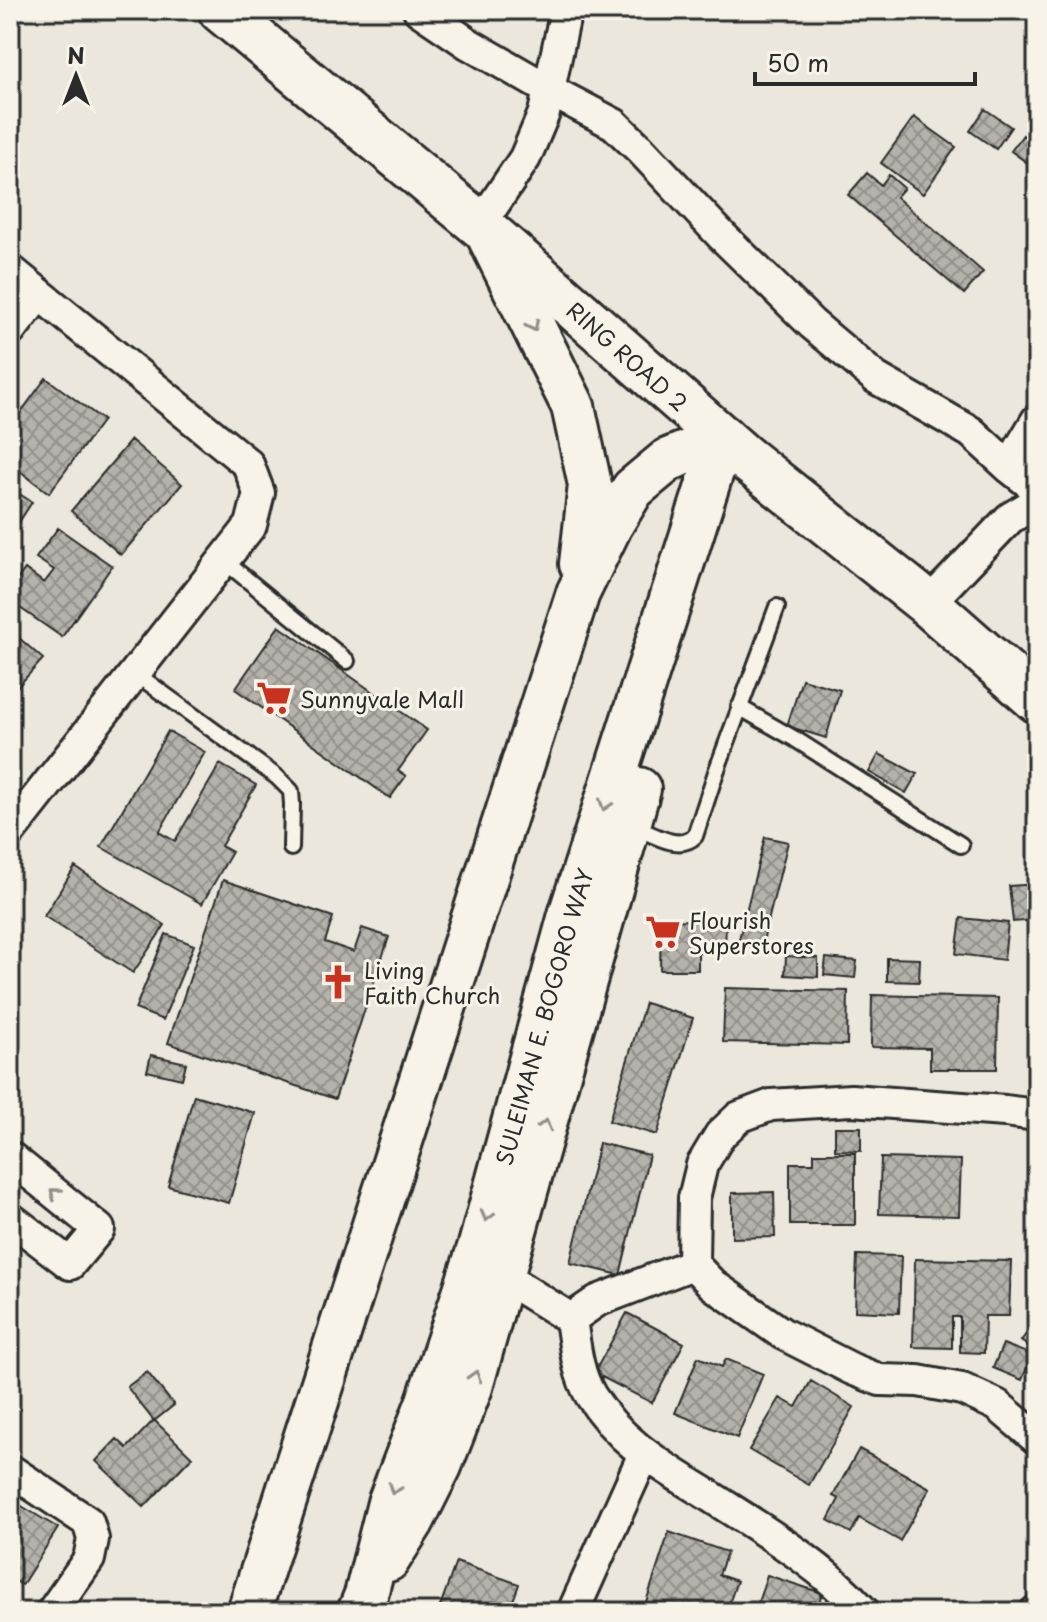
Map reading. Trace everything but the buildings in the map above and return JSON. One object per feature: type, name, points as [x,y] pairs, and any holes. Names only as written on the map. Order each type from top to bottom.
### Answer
[{"type":"main road","name":"RING ROAD 2","points":[[221,10],[483,228],[733,447],[928,604],[1037,700]]},
{"type":"street","points":[[419,10],[469,44],[614,124],[800,313],[876,378],[971,432],[1037,489]]},
{"type":"street","points":[[566,10],[544,113],[525,158],[483,228],[573,406],[590,485],[578,593]]},
{"type":"street","points":[[10,270],[248,464],[259,493],[251,525],[10,832]]},
{"type":"street","points":[[10,331],[39,294]]},
{"type":"street","points":[[1009,467],[1037,420]]},
{"type":"street","points":[[249,1612],[578,593],[611,525],[633,489],[668,460],[733,447]]},
{"type":"street","name":"SULEIMAN E. BOGORO WAY","points":[[444,1409],[471,1387],[733,447]]},
{"type":"street","name":"SULEIMAN E. BOGORO WAY","points":[[362,1604],[412,1522],[425,1458],[444,1409],[480,1245],[570,915],[733,447]]},
{"type":"street","points":[[928,604],[1010,518],[1037,502]]},
{"type":"street","points":[[1037,1115],[851,1100],[771,1105],[739,1117],[720,1135],[702,1165],[694,1198],[693,1264],[713,1285],[783,1334],[880,1380],[918,1381],[962,1389],[997,1405],[1037,1439]]},
{"type":"street","points":[[10,1157],[99,1229],[70,1264],[10,1218]]},
{"type":"street","points":[[571,1319],[597,1301],[693,1264]]},
{"type":"street","points":[[502,1276],[571,1319],[577,1361],[590,1394],[616,1430],[644,1454],[801,1554],[864,1612]]},
{"type":"street","points":[[573,1612],[644,1454]]},
{"type":"street","points":[[10,1470],[88,1522],[93,1539],[89,1559],[52,1612]]},
{"type":"lane","points":[[223,560],[347,661]]},
{"type":"lane","points":[[629,825],[678,844],[689,842],[695,836],[777,607]]},
{"type":"lane","points":[[135,673],[277,777],[291,791],[291,848]]},
{"type":"lane","points":[[739,707],[961,845]]},
{"type":"place","name":"Sunnyvale Mall","points":[[274,698]]},
{"type":"place","name":"Flourish Superstores","points":[[663,932]]},
{"type":"place","name":"Living Faith Church","points":[[338,982]]}]
